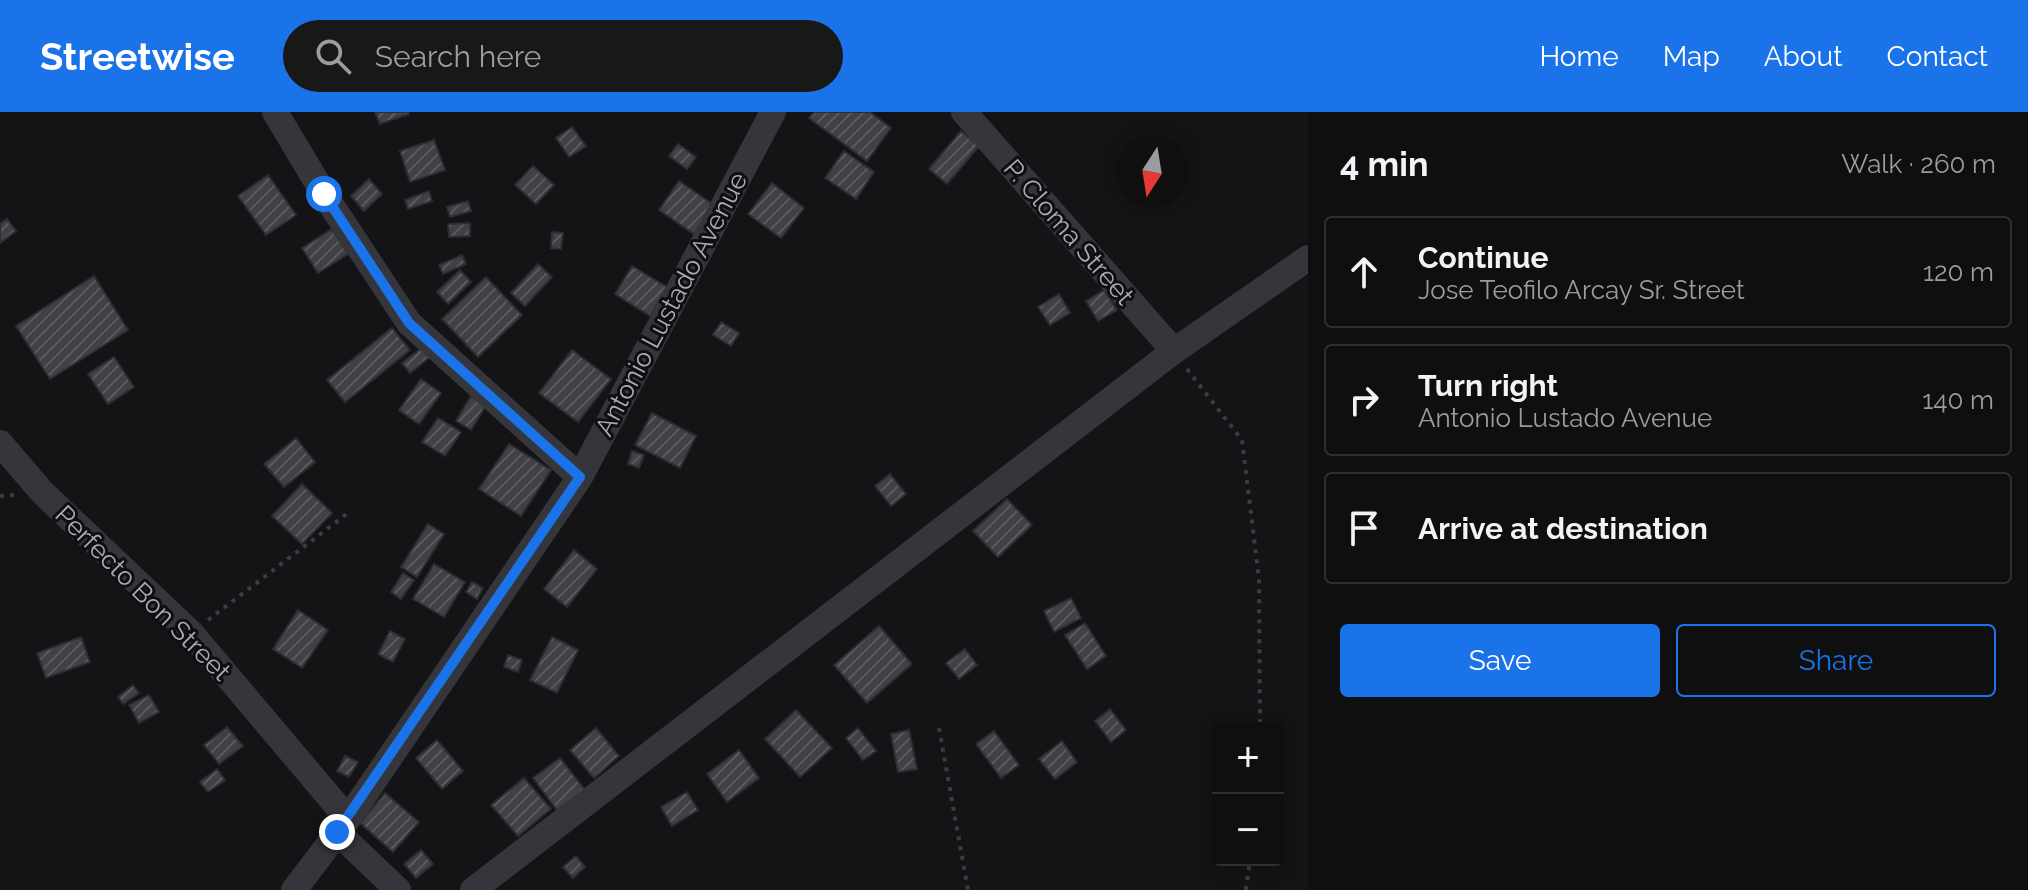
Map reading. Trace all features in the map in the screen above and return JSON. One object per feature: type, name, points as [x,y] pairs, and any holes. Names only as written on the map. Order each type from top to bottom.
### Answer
[{"type":"street","points":[[275,112],[324,194],[409,323],[580,477]]},
{"type":"street","name":"Antonio Lustado Avenue","points":[[294,890],[342,826],[580,477],[773,112]]},
{"type":"street","name":"P. Cloma Street","points":[[964,112],[1174,351]]},
{"type":"street","points":[[473,890],[1174,351],[1308,258]]},
{"type":"street","name":"Perfecto Bon Street","points":[[0,443],[42,492],[191,633],[342,826],[398,890]]},
{"type":"path","points":[[1174,351],[1242,440],[1259,579],[1260,722]]},
{"type":"path","points":[[191,633],[348,513]]},
{"type":"path","points":[[939,728],[968,890]]},
{"type":"path","points":[[1246,890],[1249,866]]},
{"type":"building","points":[[375,112],[408,112],[409,114],[380,124]]},
{"type":"building","points":[[814,112],[870,112],[891,128],[867,161],[809,118]]},
{"type":"building","points":[[572,127],[586,146],[569,157],[556,138]]},
{"type":"building","points":[[961,131],[979,146],[947,184],[929,169]]},
{"type":"building","points":[[434,140],[445,170],[410,182],[400,151]]},
{"type":"building","points":[[678,144],[696,157],[687,169],[669,156]]},
{"type":"building","points":[[844,151],[874,172],[856,199],[825,178]]},
{"type":"building","points":[[533,166],[554,185],[536,204],[515,185]]},
{"type":"building","points":[[268,175],[296,215],[266,235],[238,196]]},
{"type":"building","points":[[369,179],[382,194],[364,211],[351,196]]},
{"type":"building","points":[[679,181],[714,205],[694,234],[659,210]]},
{"type":"building","points":[[772,183],[804,208],[781,238],[748,214]]},
{"type":"building","points":[[429,191],[432,201],[408,209],[405,200]]},
{"type":"building","points":[[468,201],[471,211],[450,217],[447,207]]},
{"type":"building","points":[[7,219],[16,231],[0,243],[0,224]]},
{"type":"building","points":[[470,223],[470,236],[449,237],[448,224]]},
{"type":"building","points":[[332,229],[348,254],[318,273],[302,248]]},
{"type":"building","points":[[552,232],[563,233],[561,249],[551,248]]},
{"type":"building","points":[[462,255],[466,264],[443,274],[439,265]]},
{"type":"building","points":[[538,264],[552,277],[525,306],[511,293]]},
{"type":"building","points":[[632,266],[667,287],[650,316],[615,294]]},
{"type":"building","points":[[460,270],[471,282],[448,304],[437,292]]},
{"type":"building","points":[[94,276],[128,330],[50,379],[16,326]]},
{"type":"building","points":[[486,277],[522,315],[478,357],[442,319]]},
{"type":"building","points":[[1104,290],[1117,310],[1098,321],[1086,301]]},
{"type":"building","points":[[1059,294],[1070,313],[1050,325],[1038,307]]},
{"type":"building","points":[[721,322],[739,333],[731,346],[713,335]]},
{"type":"building","points":[[392,328],[410,350],[345,402],[327,380]]},
{"type":"building","points":[[423,347],[430,357],[410,373],[402,363]]},
{"type":"building","points":[[572,350],[611,379],[578,422],[539,393]]},
{"type":"building","points":[[114,357],[134,387],[108,404],[88,374]]},
{"type":"building","points":[[421,379],[441,393],[419,424],[399,410]]},
{"type":"building","points":[[471,396],[486,405],[471,430],[456,421]]},
{"type":"building","points":[[652,413],[696,436],[680,468],[635,445]]},
{"type":"building","points":[[438,418],[461,432],[445,456],[422,442]]},
{"type":"building","points":[[296,438],[315,462],[284,487],[264,464]]},
{"type":"building","points":[[509,444],[551,470],[521,516],[479,489]]},
{"type":"building","points":[[632,451],[644,455],[639,468],[628,464]]},
{"type":"building","points":[[890,474],[906,494],[891,506],[875,486]]},
{"type":"building","points":[[302,484],[332,513],[302,544],[272,516]]},
{"type":"building","points":[[1007,499],[1032,525],[998,557],[973,531]]},
{"type":"building","points":[[428,524],[444,534],[417,577],[401,567]]},
{"type":"building","points":[[574,550],[597,569],[567,607],[544,589]]},
{"type":"building","points":[[434,564],[465,582],[444,617],[413,599]]},
{"type":"building","points":[[403,573],[414,580],[401,599],[391,592]]},
{"type":"building","points":[[472,582],[483,588],[477,599],[466,592]]},
{"type":"building","points":[[1071,598],[1081,618],[1054,632],[1044,611]]},
{"type":"building","points":[[298,610],[328,630],[302,668],[273,649]]},
{"type":"building","points":[[1085,623],[1106,656],[1087,669],[1065,635]]},
{"type":"building","points":[[879,626],[912,664],[867,703],[834,665]]},
{"type":"building","points":[[390,631],[405,639],[393,662],[378,654]]},
{"type":"building","points":[[81,637],[90,662],[46,678],[37,653]]},
{"type":"building","points":[[552,637],[578,650],[557,693],[530,680]]},
{"type":"building","points":[[965,649],[977,665],[959,679],[946,663]]},
{"type":"building","points":[[508,655],[522,660],[518,672],[504,667]]},
{"type":"building","points":[[133,685],[139,693],[123,704],[118,697]]},
{"type":"building","points":[[149,695],[159,712],[139,723],[129,705]]},
{"type":"building","points":[[1110,709],[1126,730],[1111,742],[1095,721]]},
{"type":"building","points":[[796,710],[832,748],[800,777],[765,739]]},
{"type":"building","points":[[227,727],[243,746],[219,764],[204,745]]},
{"type":"building","points":[[596,728],[619,756],[594,778],[570,750]]},
{"type":"building","points":[[858,728],[876,751],[863,760],[846,738]]},
{"type":"building","points":[[909,730],[917,769],[898,772],[891,734]]},
{"type":"building","points":[[994,731],[1019,765],[1001,778],[976,744]]},
{"type":"building","points":[[437,740],[463,771],[442,789],[416,758]]},
{"type":"building","points":[[1062,741],[1077,762],[1055,779],[1039,759]]},
{"type":"building","points":[[739,750],[759,778],[727,802],[707,774]]},
{"type":"building","points":[[345,756],[358,762],[349,777],[337,771]]},
{"type":"building","points":[[560,758],[585,790],[557,810],[533,778]]},
{"type":"building","points":[[217,769],[225,780],[208,792],[200,782]]},
{"type":"building","points":[[524,778],[551,809],[518,836],[491,805]]},
{"type":"building","points":[[687,792],[698,810],[672,826],[661,807]]},
{"type":"building","points":[[385,793],[419,822],[393,852],[360,823]]},
{"type":"building","points":[[421,850],[433,864],[416,878],[404,864]]},
{"type":"building","points":[[576,856],[585,867],[573,878],[563,867]]},
{"type":"route","points":[[324,194],[409,323],[580,477],[337,832]]}]
